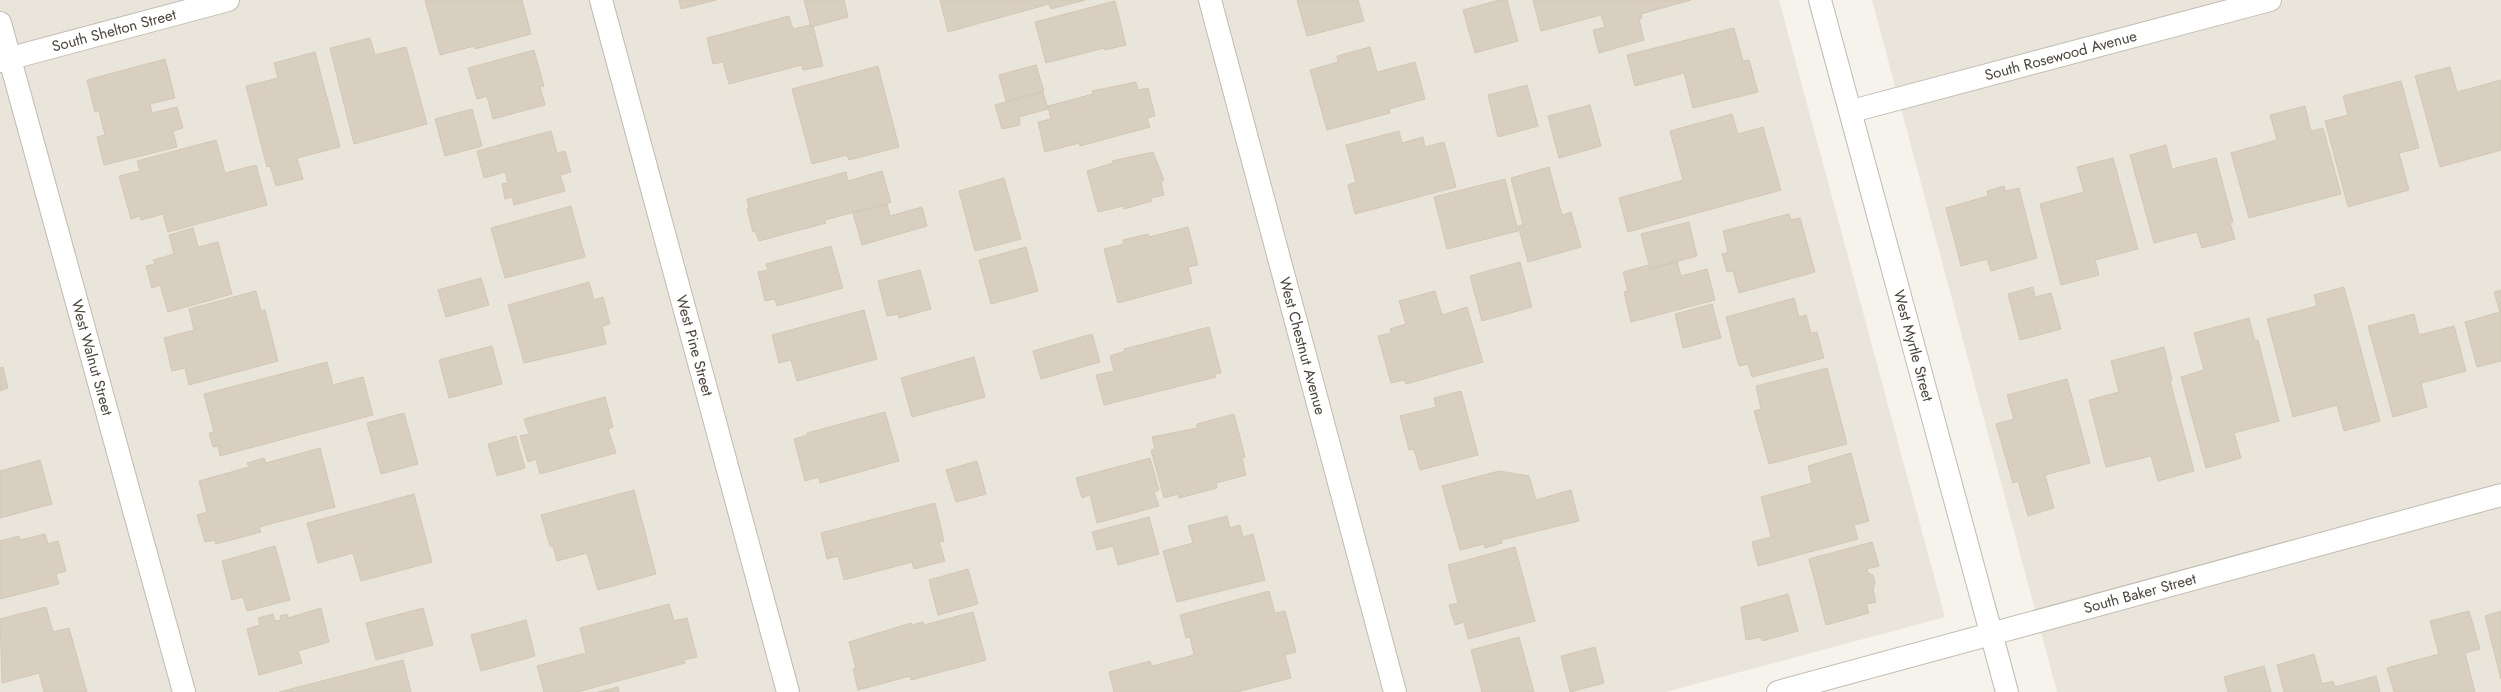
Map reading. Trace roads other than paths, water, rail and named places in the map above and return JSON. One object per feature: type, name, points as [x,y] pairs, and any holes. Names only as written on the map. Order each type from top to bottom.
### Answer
[{"type":"street","name":"South Shelton Street","points":[[5,59],[228,0]]},
{"type":"street","name":"West Pine Street","points":[[601,0],[788,692]]},
{"type":"street","name":"West Chestnut Avenue","points":[[1210,0],[1395,692]]},
{"type":"street","name":"West Myrtle Street","points":[[1820,0],[1852,111],[2007,692]]},
{"type":"street","name":"South Rosewood Avenue","points":[[1852,111],[2270,0]]},
{"type":"street","name":"West Walnut Street","points":[[0,23],[5,59],[184,692]]},
{"type":"street","name":"South Baker Street","points":[[1778,692],[2501,495]]}]
